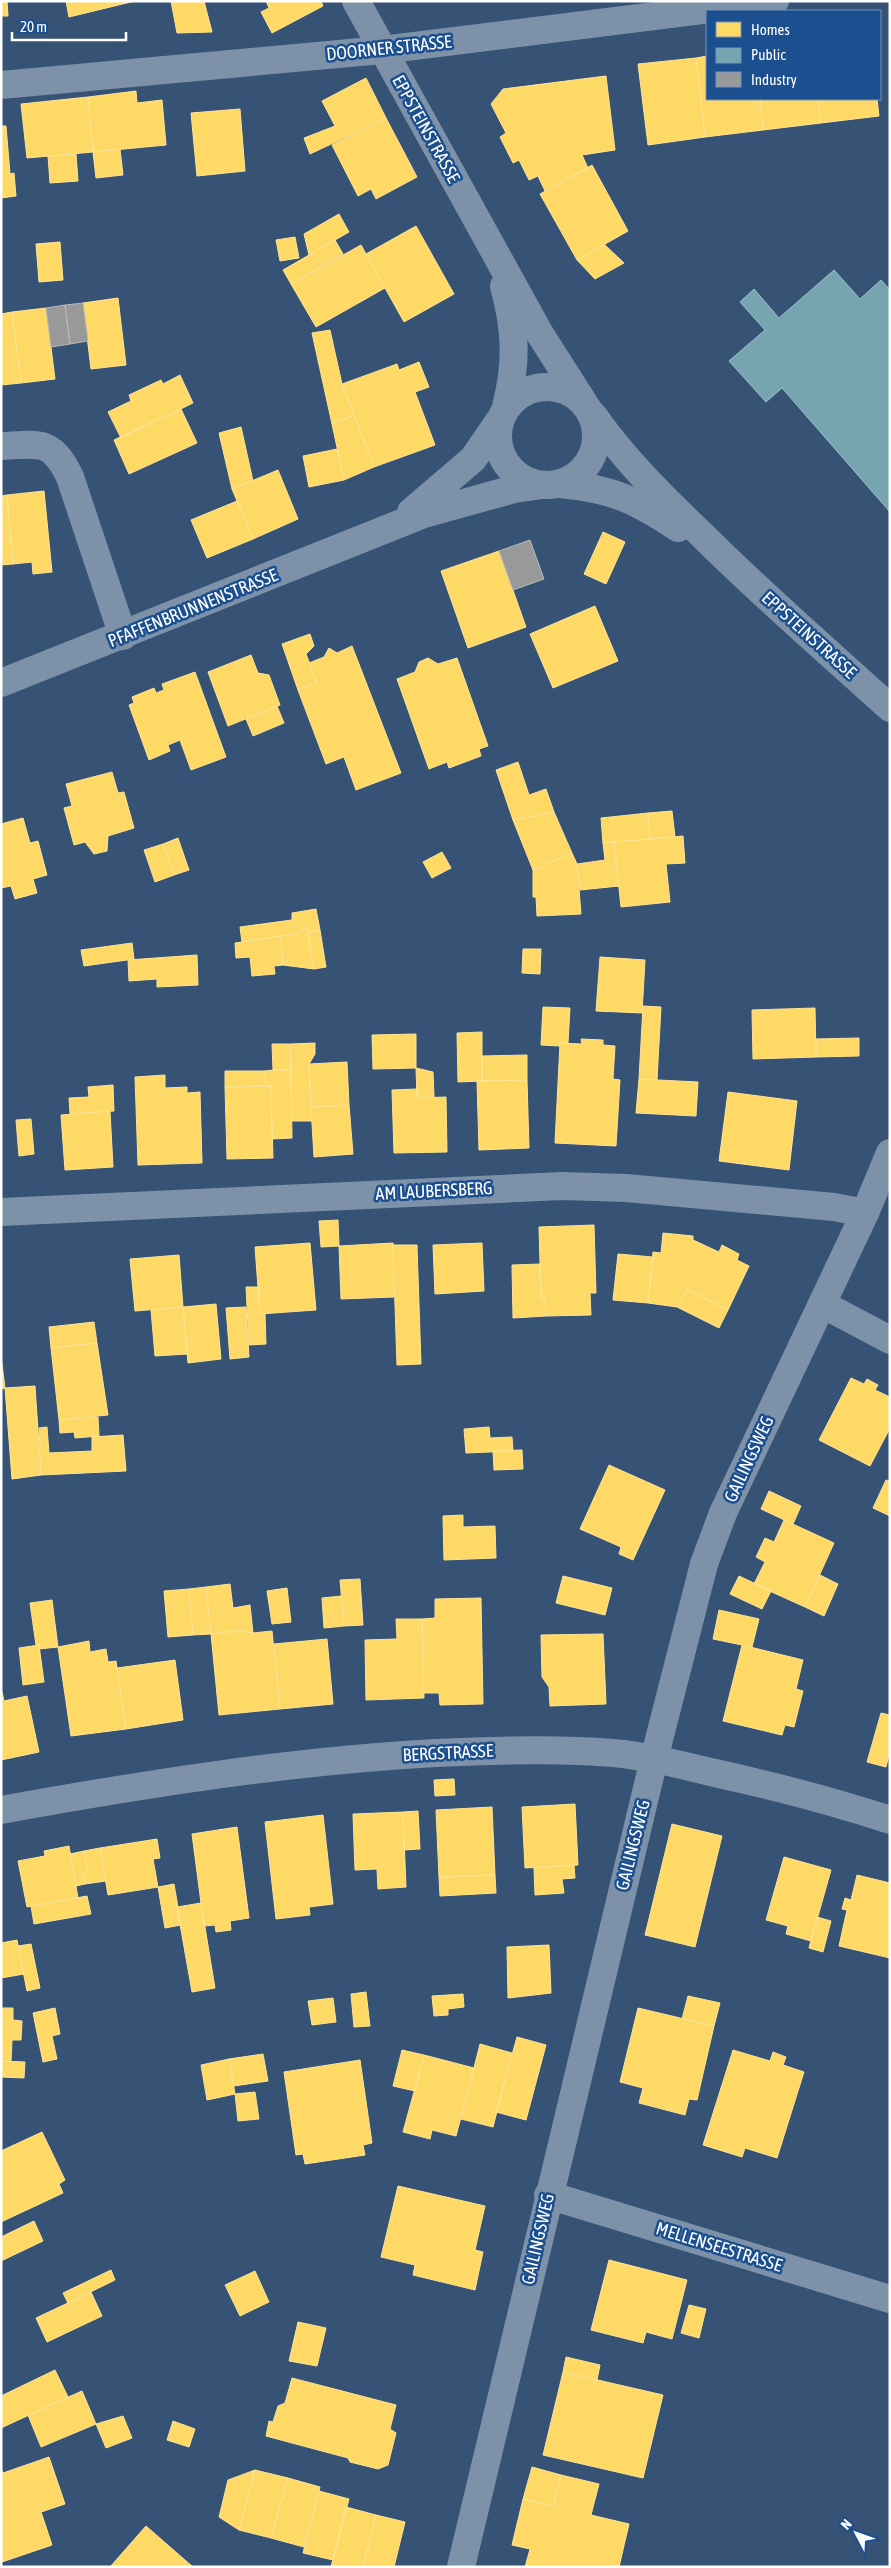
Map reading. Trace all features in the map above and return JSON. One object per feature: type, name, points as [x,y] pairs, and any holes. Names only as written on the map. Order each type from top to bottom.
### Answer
[{"type":"street","name":"EPPSTEINSTRASSE","points":[[356,1],[540,334],[616,448],[728,562],[890,708]]},
{"type":"street","name":"DOORNER STRASSE","points":[[1,85],[382,50],[775,1]]},
{"type":"street","name":"EPPSTEINSTRASSE","points":[[497,256],[514,340],[515,364],[502,414]]},
{"type":"street","points":[[537,386],[551,386],[564,389],[589,409],[597,434],[595,448],[586,466],[575,477],[551,485],[523,480],[510,470],[500,451],[497,434],[502,414],[522,393],[537,386]]},
{"type":"street","name":"PFAFFENBRUNNENSTRASSE","points":[[383,531],[421,506],[459,474],[474,459],[502,414]]},
{"type":"street","points":[[1,446],[31,444],[46,446],[56,452],[70,477],[123,636]]},
{"type":"street","name":"EPPSTEINSTRASSE","points":[[551,485],[594,487],[638,503],[728,562]]},
{"type":"street","name":"PFAFFENBRUNNENSTRASSE","points":[[1,683],[383,531],[460,503],[514,489],[551,485]]},
{"type":"street","name":"GAILINGSWEG","points":[[461,2567],[548,2195],[654,1759],[704,1564],[713,1538],[865,1213],[890,1153]]},
{"type":"street","name":"AM LAUBERSBERG","points":[[1,1212],[562,1186],[636,1188],[834,1207],[865,1213]]},
{"type":"street","points":[[822,1304],[890,1340]]},
{"type":"street","name":"BERGSTRASSE","points":[[1,1810],[199,1777],[295,1764],[396,1755],[491,1750],[613,1753],[654,1759],[831,1800],[890,1820]]},
{"type":"street","name":"MELLENSEESTRASSE","points":[[548,2195],[890,2299]]},
{"type":"building: Homes","points":[[1,1],[7,1],[8,16],[1,16]]},
{"type":"building: Homes","points":[[66,1],[135,1],[69,17]]},
{"type":"building: Homes","points":[[171,1],[204,1],[212,32],[177,33]]},
{"type":"building: Homes","points":[[266,1],[321,1],[323,6],[272,33],[261,12],[269,8]]},
{"type":"building: Homes","points":[[706,56],[706,100],[760,100],[763,130],[705,137],[696,58]]},
{"type":"building: Homes","points":[[696,58],[705,137],[648,145],[638,64]]},
{"type":"building: Homes","points":[[606,76],[615,150],[582,155],[588,168],[545,191],[538,176],[529,180],[519,160],[513,163],[500,137],[506,133],[491,104],[503,89]]},
{"type":"building: Homes","points":[[366,78],[386,118],[310,154],[304,138],[335,126],[322,101]]},
{"type":"building: Homes","points":[[136,91],[137,103],[162,100],[166,145],[93,152],[88,97]]},
{"type":"building: Homes","points":[[88,97],[93,152],[27,158],[21,104]]},
{"type":"building: Homes","points":[[760,100],[818,100],[821,123],[763,130]]},
{"type":"building: Homes","points":[[818,100],[877,100],[879,116],[821,123]]},
{"type":"building: Homes","points":[[240,109],[245,171],[197,176],[191,113]]},
{"type":"building: Homes","points":[[386,118],[417,177],[376,199],[371,189],[358,196],[332,145]]},
{"type":"building: Homes","points":[[1,126],[6,126],[10,174],[14,173],[16,196],[1,198]]},
{"type":"building: Homes","points":[[120,149],[123,175],[96,178],[93,152]]},
{"type":"building: Homes","points":[[76,154],[78,181],[50,183],[48,156]]},
{"type":"building: Homes","points":[[592,165],[628,231],[577,260],[540,194]]},
{"type":"building: Homes","points":[[339,214],[349,232],[309,255],[304,234]]},
{"type":"building: Homes","points":[[416,226],[454,294],[404,322],[366,254]]},
{"type":"building: Homes","points":[[295,237],[299,258],[280,261],[276,240]]},
{"type":"building: Homes","points":[[335,240],[343,254],[291,284],[283,270]]},
{"type":"building: Homes","points":[[60,242],[63,280],[39,282],[36,244]]},
{"type":"building: Homes","points":[[604,244],[624,263],[595,279],[577,260]]},
{"type":"building: Homes","points":[[361,245],[385,288],[316,327],[291,284]]},
{"type":"building: Homes","points":[[118,298],[126,365],[91,369],[83,303]]},
{"type":"building: Homes","points":[[46,308],[55,379],[21,383],[12,312]]},
{"type":"building: Homes","points":[[12,312],[21,383],[1,385],[1,314]]},
{"type":"building: Homes","points":[[330,330],[342,384],[354,415],[332,424],[312,333]]},
{"type":"building: Homes","points":[[419,362],[429,387],[415,392],[435,445],[374,467],[342,384],[397,364],[399,370]]},
{"type":"building: Homes","points":[[180,375],[193,403],[121,438],[108,412],[131,401],[129,395],[161,380],[163,384]]},
{"type":"building: Homes","points":[[181,409],[197,443],[129,474],[114,440]]},
{"type":"building: Homes","points":[[354,415],[374,467],[344,480],[332,424]]},
{"type":"building: Homes","points":[[241,427],[253,481],[232,489],[219,433]]},
{"type":"building: Homes","points":[[337,449],[344,480],[309,487],[303,456]]},
{"type":"building: Homes","points":[[278,470],[298,519],[253,539],[232,489]]},
{"type":"building: Homes","points":[[44,491],[52,572],[33,574],[32,562],[13,564],[7,495]]},
{"type":"building: Homes","points":[[7,495],[13,564],[1,565],[1,496]]},
{"type":"building: Homes","points":[[237,501],[253,539],[207,558],[191,520]]},
{"type":"building: Homes","points":[[603,532],[625,542],[606,584],[584,574]]},
{"type":"building: Homes","points":[[499,551],[526,627],[468,648],[441,571]]},
{"type":"building: Homes","points":[[595,606],[618,661],[553,688],[530,634]]},
{"type":"building: Homes","points":[[310,634],[314,646],[306,654],[317,683],[298,690],[282,644]]},
{"type":"building: Homes","points":[[352,646],[401,773],[356,790],[344,757],[326,764],[298,690],[317,683],[309,663],[324,657],[329,648],[337,653]]},
{"type":"building: Homes","points":[[251,655],[258,673],[269,675],[280,705],[228,726],[208,672]]},
{"type":"building: Homes","points":[[428,658],[438,664],[457,658],[488,746],[479,749],[481,756],[449,768],[447,762],[429,769],[397,679],[415,672],[419,662]]},
{"type":"building: Homes","points":[[195,672],[226,757],[191,770],[180,740],[168,745],[170,751],[149,760],[129,705],[134,703],[132,697],[154,688],[156,693],[164,690],[162,684]]},
{"type":"building: Homes","points":[[277,706],[284,723],[253,736],[246,719]]},
{"type":"building: Homes","points":[[518,762],[529,795],[546,789],[554,812],[513,820],[496,770]]},
{"type":"building: Homes","points":[[112,772],[118,793],[124,792],[134,828],[108,836],[107,851],[94,854],[85,842],[74,845],[64,808],[72,806],[66,784]]},
{"type":"building: Homes","points":[[672,811],[675,837],[650,839],[648,813]]},
{"type":"building: Homes","points":[[554,812],[572,853],[533,870],[513,820]]},
{"type":"building: Homes","points":[[648,813],[650,839],[603,843],[601,818]]},
{"type":"building: Homes","points":[[23,818],[30,843],[38,841],[47,875],[33,879],[37,893],[15,899],[11,886],[1,888],[1,824]]},
{"type":"building: Homes","points":[[683,836],[685,863],[666,864],[670,902],[621,907],[614,842]]},
{"type":"building: Homes","points":[[178,838],[189,870],[174,875],[163,844]]},
{"type":"building: Homes","points":[[614,842],[619,886],[580,890],[577,864],[605,860],[603,843]]},
{"type":"building: Homes","points":[[163,844],[174,875],[155,882],[144,850]]},
{"type":"building: Homes","points":[[442,852],[451,868],[432,878],[423,862]]},
{"type":"building: Homes","points":[[572,853],[577,864],[581,914],[537,916],[536,897],[533,897],[533,870]]},
{"type":"building: Homes","points":[[316,909],[320,930],[307,932],[307,927],[295,934],[242,942],[240,927],[292,920],[292,913]]},
{"type":"building: Homes","points":[[307,927],[314,969],[283,965],[281,936],[295,934]]},
{"type":"building: Homes","points":[[320,930],[326,967],[314,969],[307,932]]},
{"type":"building: Homes","points":[[281,936],[283,965],[274,966],[275,974],[252,976],[250,957],[236,958],[235,943]]},
{"type":"building: Homes","points":[[132,943],[134,959],[84,966],[81,950]]},
{"type":"building: Homes","points":[[523,949],[541,949],[540,974],[522,973]]},
{"type":"building: Homes","points":[[197,955],[198,985],[157,987],[157,979],[129,981],[128,960]]},
{"type":"building: Homes","points":[[600,957],[645,960],[642,1013],[596,1011]]},
{"type":"building: Homes","points":[[643,1006],[661,1007],[657,1080],[639,1079]]},
{"type":"building: Homes","points":[[543,1007],[570,1008],[568,1043],[560,1043],[560,1046],[541,1045]]},
{"type":"building: Homes","points":[[815,1008],[816,1057],[753,1059],[752,1010]]},
{"type":"building: Homes","points":[[482,1032],[482,1081],[458,1082],[457,1033]]},
{"type":"building: Homes","points":[[416,1034],[416,1068],[373,1069],[372,1035]]},
{"type":"building: Homes","points":[[859,1038],[859,1056],[816,1057],[816,1039]]},
{"type":"building: Homes","points":[[581,1039],[603,1040],[603,1045],[615,1046],[613,1079],[620,1080],[616,1146],[555,1143],[560,1043],[582,1044]]},
{"type":"building: Homes","points":[[315,1043],[315,1054],[309,1064],[312,1121],[292,1121],[290,1044]]},
{"type":"building: Homes","points":[[272,1044],[290,1044],[291,1070],[273,1070]]},
{"type":"building: Homes","points":[[527,1055],[527,1080],[482,1081],[482,1056]]},
{"type":"building: Homes","points":[[347,1062],[349,1105],[311,1107],[309,1064]]},
{"type":"building: Homes","points":[[416,1068],[433,1072],[434,1097],[417,1098]]},
{"type":"building: Homes","points":[[291,1070],[292,1138],[272,1139],[271,1086],[266,1086],[265,1071]]},
{"type":"building: Homes","points":[[225,1071],[265,1071],[266,1086],[225,1087]]},
{"type":"building: Homes","points":[[165,1075],[165,1088],[187,1087],[187,1093],[200,1092],[202,1163],[138,1165],[135,1077]]},
{"type":"building: Homes","points":[[639,1079],[698,1082],[696,1116],[636,1113]]},
{"type":"building: Homes","points":[[527,1080],[529,1148],[479,1150],[477,1081]]},
{"type":"building: Homes","points":[[113,1085],[114,1111],[70,1114],[69,1098],[89,1097],[88,1087]]},
{"type":"building: Homes","points":[[271,1086],[273,1158],[227,1159],[225,1087]]},
{"type":"building: Homes","points":[[417,1089],[417,1098],[446,1097],[447,1152],[394,1153],[392,1090]]},
{"type":"building: Homes","points":[[728,1092],[797,1101],[789,1170],[719,1161]]},
{"type":"building: Homes","points":[[349,1105],[353,1154],[314,1157],[311,1107]]},
{"type":"building: Homes","points":[[110,1111],[113,1167],[65,1170],[61,1115]]},
{"type":"building: Homes","points":[[31,1119],[34,1154],[19,1156],[16,1120]]},
{"type":"building: Homes","points":[[338,1220],[339,1246],[321,1247],[319,1221]]},
{"type":"building: Homes","points":[[594,1225],[596,1293],[590,1293],[591,1315],[546,1316],[545,1299],[541,1299],[539,1227]]},
{"type":"building: Homes","points":[[663,1233],[693,1236],[693,1240],[719,1252],[722,1245],[739,1254],[737,1260],[749,1266],[728,1310],[687,1289],[677,1307],[648,1303],[653,1252],[661,1253]]},
{"type":"building: Homes","points":[[310,1243],[316,1310],[260,1314],[255,1247]]},
{"type":"building: Homes","points":[[393,1243],[394,1297],[341,1299],[339,1246]]},
{"type":"building: Homes","points":[[482,1243],[484,1291],[435,1294],[433,1245]]},
{"type":"building: Homes","points":[[393,1245],[417,1245],[421,1364],[397,1365]]},
{"type":"building: Homes","points":[[618,1254],[653,1257],[648,1303],[613,1300]]},
{"type":"building: Homes","points":[[179,1255],[183,1307],[135,1311],[130,1259]]},
{"type":"building: Homes","points":[[540,1264],[541,1299],[545,1299],[546,1316],[513,1318],[512,1265]]},
{"type":"building: Homes","points":[[246,1287],[259,1287],[260,1314],[265,1314],[266,1344],[249,1345]]},
{"type":"building: Homes","points":[[687,1289],[728,1310],[719,1328],[677,1307]]},
{"type":"building: Homes","points":[[216,1304],[221,1359],[188,1363],[183,1307]]},
{"type":"building: Homes","points":[[183,1307],[188,1354],[155,1356],[151,1310]]},
{"type":"building: Homes","points":[[246,1307],[249,1357],[230,1359],[226,1308]]},
{"type":"building: Homes","points":[[94,1322],[97,1343],[51,1348],[49,1327]]},
{"type":"building: Homes","points":[[97,1343],[108,1415],[59,1420],[51,1348]]},
{"type":"building: Homes","points":[[1,1356],[5,1388],[1,1389]]},
{"type":"building: Homes","points":[[851,1378],[864,1384],[867,1379],[878,1385],[875,1390],[890,1397],[890,1428],[870,1466],[819,1440]]},
{"type":"building: Homes","points":[[35,1386],[41,1475],[12,1479],[5,1388]]},
{"type":"building: Homes","points":[[98,1417],[99,1436],[75,1438],[74,1432],[60,1433],[59,1420]]},
{"type":"building: Homes","points":[[47,1427],[49,1453],[92,1451],[92,1437],[123,1435],[126,1471],[41,1475],[39,1428]]},
{"type":"building: Homes","points":[[489,1427],[490,1438],[512,1437],[513,1451],[466,1453],[464,1429]]},
{"type":"building: Homes","points":[[522,1450],[523,1469],[494,1470],[493,1451]]},
{"type":"building: Homes","points":[[609,1465],[665,1490],[633,1560],[619,1554],[621,1547],[580,1529]]},
{"type":"building: Homes","points":[[886,1480],[890,1481],[890,1516],[873,1508]]},
{"type":"building: Homes","points":[[769,1491],[801,1506],[793,1524],[761,1509]]},
{"type":"building: Homes","points":[[463,1515],[463,1527],[495,1526],[496,1558],[444,1560],[443,1516]]},
{"type":"building: Homes","points":[[784,1520],[834,1543],[805,1607],[754,1584],[765,1562],[756,1557],[765,1538],[774,1542]]},
{"type":"building: Homes","points":[[820,1575],[838,1584],[824,1616],[805,1607]]},
{"type":"building: Homes","points":[[563,1576],[612,1588],[605,1615],[556,1603]]},
{"type":"building: Homes","points":[[739,1576],[771,1591],[762,1609],[730,1594]]},
{"type":"building: Homes","points":[[360,1579],[363,1625],[344,1626],[340,1580]]},
{"type":"building: Homes","points":[[230,1584],[233,1608],[250,1605],[253,1633],[242,1630],[211,1634],[206,1587]]},
{"type":"building: Homes","points":[[206,1587],[211,1634],[193,1635],[189,1589]]},
{"type":"building: Homes","points":[[287,1588],[291,1622],[272,1624],[267,1591]]},
{"type":"building: Homes","points":[[189,1589],[193,1635],[168,1637],[164,1591]]},
{"type":"building: Homes","points":[[341,1596],[344,1626],[324,1628],[322,1598]]},
{"type":"building: Homes","points":[[481,1598],[483,1704],[440,1705],[439,1693],[424,1693],[422,1619],[435,1618],[435,1599]]},
{"type":"building: Homes","points":[[52,1600],[58,1647],[39,1649],[39,1645],[36,1645],[30,1603]]},
{"type":"building: Homes","points":[[719,1610],[759,1619],[752,1647],[713,1639]]},
{"type":"building: Homes","points":[[396,1619],[422,1619],[424,1698],[366,1700],[365,1640],[397,1639]]},
{"type":"building: Homes","points":[[242,1630],[253,1633],[272,1631],[280,1709],[219,1715],[211,1634]]},
{"type":"building: Homes","points":[[603,1634],[606,1704],[550,1706],[549,1687],[542,1677],[541,1635]]},
{"type":"building: Homes","points":[[327,1639],[333,1704],[280,1709],[274,1644]]},
{"type":"building: Homes","points":[[89,1641],[90,1652],[106,1649],[108,1662],[116,1661],[126,1729],[71,1736],[58,1647]]},
{"type":"building: Homes","points":[[39,1645],[44,1682],[23,1685],[19,1648]]},
{"type":"building: Homes","points":[[742,1645],[803,1660],[796,1689],[803,1691],[794,1727],[785,1725],[782,1735],[723,1721]]},
{"type":"building: Homes","points":[[175,1660],[183,1720],[126,1729],[117,1668]]},
{"type":"building: Homes","points":[[2,1692],[4,1701],[27,1696],[39,1752],[1,1760]]},
{"type":"building: Homes","points":[[881,1713],[890,1715],[890,1751],[886,1767],[867,1762]]},
{"type":"building: Homes","points":[[454,1779],[455,1795],[435,1796],[434,1780]]},
{"type":"building: Homes","points":[[575,1804],[578,1865],[525,1868],[522,1807]]},
{"type":"building: Homes","points":[[492,1807],[495,1875],[439,1877],[436,1810]]},
{"type":"building: Homes","points":[[418,1811],[420,1849],[404,1850],[403,1812]]},
{"type":"building: Homes","points":[[403,1812],[406,1887],[378,1889],[377,1869],[355,1870],[353,1814]]},
{"type":"building: Homes","points":[[323,1815],[333,1904],[309,1907],[310,1915],[276,1919],[265,1822]]},
{"type":"building: Homes","points":[[672,1824],[722,1836],[695,1947],[645,1935]]},
{"type":"building: Homes","points":[[237,1827],[249,1918],[230,1921],[231,1930],[216,1932],[215,1925],[204,1926],[192,1834]]},
{"type":"building: Homes","points":[[157,1839],[160,1858],[153,1859],[158,1887],[108,1895],[100,1848]]},
{"type":"building: Homes","points":[[69,1846],[78,1898],[27,1907],[18,1861],[45,1856],[44,1851]]},
{"type":"building: Homes","points":[[100,1848],[106,1881],[85,1884],[83,1872],[88,1872],[84,1851]]},
{"type":"building: Homes","points":[[84,1851],[88,1872],[83,1872],[85,1884],[76,1886],[70,1854]]},
{"type":"building: Homes","points":[[784,1857],[831,1870],[811,1941],[786,1934],[788,1926],[766,1920]]},
{"type":"building: Homes","points":[[574,1865],[575,1878],[562,1879],[564,1893],[535,1895],[534,1868]]},
{"type":"building: Homes","points":[[495,1875],[496,1893],[440,1896],[439,1877]]},
{"type":"building: Homes","points":[[857,1875],[890,1883],[890,1958],[839,1946],[847,1910],[842,1909],[845,1898],[851,1900]]},
{"type":"building: Homes","points":[[174,1884],[181,1925],[165,1928],[158,1887]]},
{"type":"building: Homes","points":[[87,1896],[91,1914],[34,1924],[31,1906]]},
{"type":"building: Homes","points":[[201,1903],[215,1988],[192,1992],[177,1907]]},
{"type":"building: Homes","points":[[817,1917],[831,1921],[823,1952],[809,1948]]},
{"type":"building: Homes","points":[[17,1940],[24,1974],[1,1978],[1,1943]]},
{"type":"building: Homes","points":[[31,1944],[40,1988],[27,1991],[18,1946]]},
{"type":"building: Homes","points":[[549,1945],[551,1993],[508,1998],[507,1947]]},
{"type":"building: Homes","points":[[366,1992],[370,2026],[354,2027],[351,1994]]},
{"type":"building: Homes","points":[[463,1994],[464,2007],[448,2009],[448,2015],[434,2016],[432,1996]]},
{"type":"building: Homes","points":[[688,1996],[720,2003],[714,2026],[682,2019]]},
{"type":"building: Homes","points":[[333,1998],[336,2022],[312,2025],[308,2001]]},
{"type":"building: Homes","points":[[1,2008],[13,2008],[13,2020],[22,2021],[21,2040],[12,2040],[11,2062],[1,2061]]},
{"type":"building: Homes","points":[[55,2008],[60,2034],[52,2036],[57,2059],[43,2062],[33,2013]]},
{"type":"building: Homes","points":[[638,2008],[714,2026],[697,2100],[689,2099],[685,2115],[639,2103],[643,2088],[620,2082]]},
{"type":"building: Homes","points":[[517,2037],[546,2045],[526,2120],[496,2112]]},
{"type":"building: Homes","points":[[480,2044],[512,2053],[493,2127],[461,2119]]},
{"type":"building: Homes","points":[[402,2050],[424,2055],[415,2091],[393,2086]]},
{"type":"building: Homes","points":[[733,2050],[770,2061],[773,2052],[786,2057],[783,2065],[804,2072],[777,2158],[745,2148],[742,2157],[703,2145]]},
{"type":"building: Homes","points":[[263,2054],[268,2081],[234,2086],[229,2059]]},
{"type":"building: Homes","points":[[424,2055],[474,2068],[456,2136],[432,2130],[430,2139],[403,2132]]},
{"type":"building: Homes","points":[[229,2059],[235,2094],[207,2100],[201,2065]]},
{"type":"building: Homes","points":[[360,2060],[372,2143],[363,2145],[365,2155],[305,2164],[303,2154],[296,2155],[284,2072]]},
{"type":"building: Homes","points":[[1,2061],[25,2062],[24,2078],[1,2077]]},
{"type":"building: Homes","points":[[255,2092],[259,2119],[238,2121],[235,2094]]},
{"type":"building: Homes","points":[[42,2132],[65,2180],[59,2184],[63,2193],[1,2222],[1,2151]]},
{"type":"building: Homes","points":[[398,2186],[485,2206],[475,2250],[483,2252],[475,2290],[413,2275],[415,2265],[381,2257]]},
{"type":"building: Homes","points":[[34,2221],[43,2241],[1,2261],[1,2237]]},
{"type":"building: Homes","points":[[609,2260],[687,2280],[672,2339],[646,2332],[643,2343],[591,2330]]},
{"type":"building: Homes","points":[[111,2270],[115,2280],[68,2303],[63,2293]]},
{"type":"building: Homes","points":[[255,2271],[269,2302],[240,2316],[225,2285]]},
{"type":"building: Homes","points":[[91,2292],[102,2316],[47,2342],[36,2318]]},
{"type":"building: Homes","points":[[689,2305],[706,2309],[699,2338],[681,2333]]},
{"type":"building: Homes","points":[[298,2322],[326,2328],[317,2366],[289,2361]]},
{"type":"building: Homes","points":[[566,2357],[600,2365],[597,2380],[563,2372]]},
{"type":"building: Homes","points":[[55,2370],[68,2397],[1,2428],[1,2396]]},
{"type":"building: Homes","points":[[563,2372],[663,2395],[643,2478],[543,2455]]},
{"type":"building: Homes","points":[[292,2378],[396,2405],[390,2429],[396,2433],[388,2465],[378,2469],[350,2462],[348,2458],[266,2436],[269,2421],[273,2422],[278,2406],[285,2403]]},
{"type":"building: Homes","points":[[82,2391],[96,2424],[41,2447],[28,2415]]},
{"type":"building: Homes","points":[[123,2416],[132,2438],[106,2448],[96,2424]]},
{"type":"building: Homes","points":[[173,2421],[195,2429],[189,2447],[167,2440]]},
{"type":"building: Homes","points":[[49,2457],[65,2504],[41,2512],[52,2545],[2,2562],[1,2468],[3,2473]]},
{"type":"building: Homes","points":[[532,2467],[561,2475],[553,2506],[523,2499]]},
{"type":"building: Homes","points":[[255,2470],[239,2530],[219,2517],[228,2480]]},
{"type":"building: Homes","points":[[255,2470],[288,2478],[271,2538],[239,2530]]},
{"type":"building: Homes","points":[[561,2475],[599,2484],[591,2515],[629,2524],[619,2567],[525,2567],[530,2549],[512,2545],[523,2499],[553,2506]]},
{"type":"building: Homes","points":[[288,2478],[320,2487],[304,2547],[271,2538]]},
{"type":"building: Homes","points":[[319,2491],[349,2499],[333,2560],[303,2553]]},
{"type":"building: Homes","points":[[346,2507],[376,2515],[363,2567],[331,2567]]},
{"type":"building: Homes","points":[[376,2515],[405,2522],[394,2567],[363,2567]]},
{"type":"building: Homes","points":[[146,2526],[193,2567],[110,2567]]},
{"type":"building: Public","points":[[834,270],[860,299],[881,280],[890,290],[890,512],[782,388],[766,402],[729,361],[765,330],[740,302],[754,289],[779,318]]},
{"type":"building: Industry","points":[[83,303],[88,341],[70,344],[65,305]]},
{"type":"building: Industry","points":[[65,305],[70,344],[51,347],[46,308]]},
{"type":"building: Industry","points":[[530,540],[544,579],[513,590],[499,551]]}]
